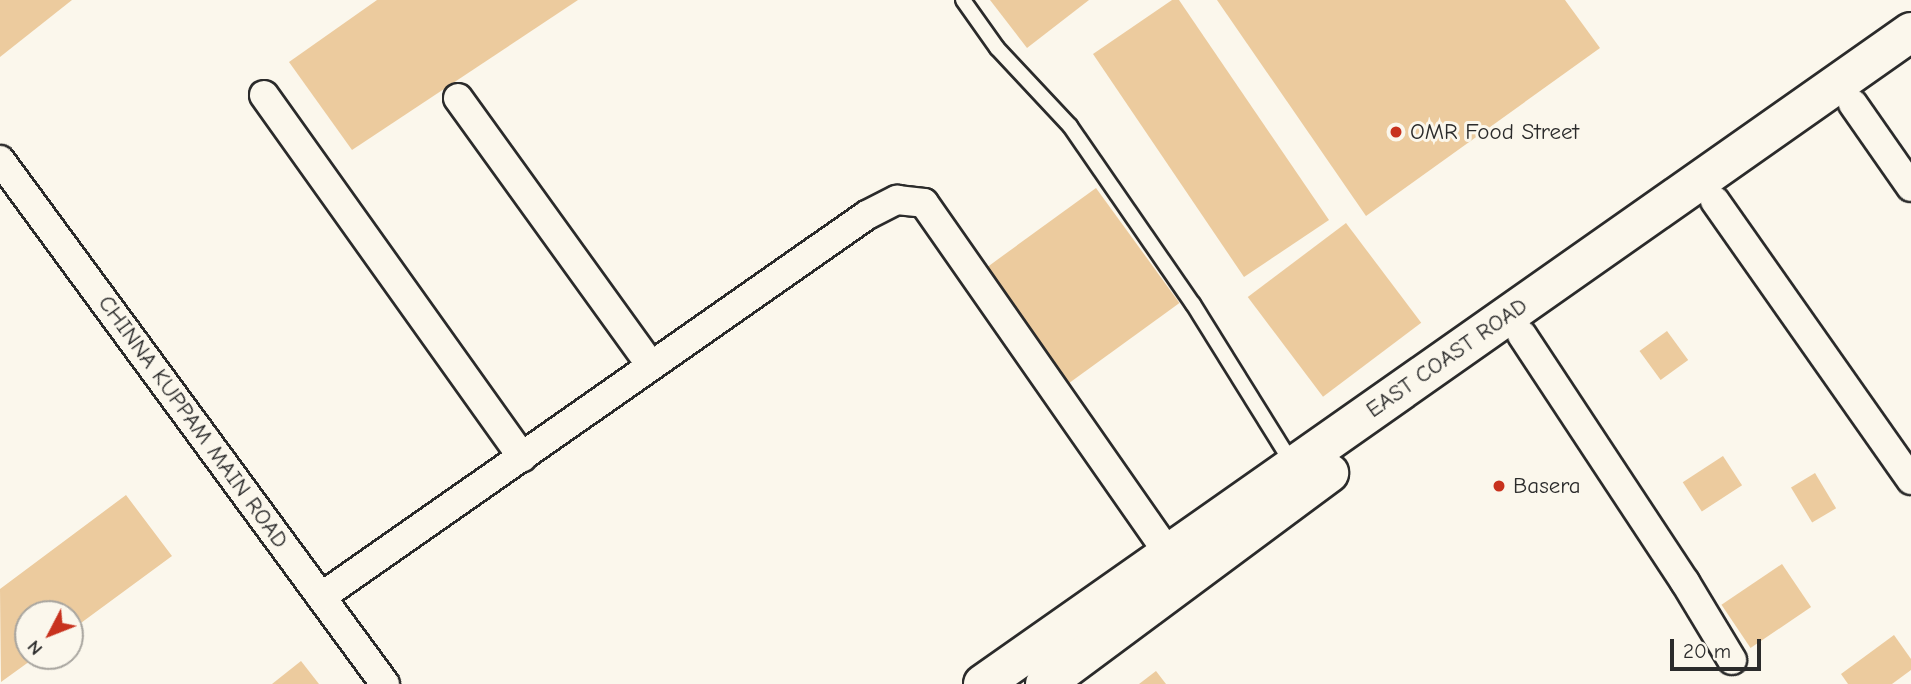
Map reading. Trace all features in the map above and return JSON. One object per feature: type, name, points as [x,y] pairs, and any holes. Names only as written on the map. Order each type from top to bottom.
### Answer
[{"type":"main road","name":"EAST COAST ROAD","points":[[1045,684],[1301,477],[1911,32]]},
{"type":"main road","name":"EAST COAST ROAD","points":[[983,684],[1169,554],[1301,477],[1522,335],[1911,62]]},
{"type":"street","points":[[264,95],[522,457]]},
{"type":"street","points":[[458,98],[650,366]]},
{"type":"street","points":[[1853,104],[1911,187]]},
{"type":"street","name":"CHINNA KUPPAM MAIN ROAD","points":[[0,160],[385,684]]},
{"type":"street","points":[[321,597],[867,215],[897,200],[924,203],[1169,554]]},
{"type":"street","points":[[1715,201],[1911,480]]},
{"type":"street","points":[[1522,335],[1685,582],[1732,660]]},
{"type":"lane","points":[[963,0],[997,48],[1070,126],[1193,304],[1301,477]]},
{"type":"building","points":[[0,0],[72,0],[0,57]]},
{"type":"building","points":[[377,0],[578,0],[352,150],[289,62]]},
{"type":"building","points":[[990,0],[1089,0],[1027,48]]},
{"type":"building","points":[[1172,0],[1179,0],[1329,220],[1244,277],[1093,54]]},
{"type":"building","name":"OMR Food Street","points":[[1217,0],[1565,0],[1600,48],[1366,216]]},
{"type":"building","points":[[1096,188],[1179,303],[1065,386],[982,271]]},
{"type":"building","points":[[1346,223],[1421,323],[1323,397],[1248,297]]},
{"type":"building","points":[[1667,331],[1688,360],[1661,380],[1639,351]]},
{"type":"building","points":[[1723,456],[1742,485],[1702,511],[1683,482]]},
{"type":"building","points":[[1815,473],[1836,508],[1812,523],[1791,487]]},
{"type":"building","points":[[126,495],[172,556],[84,621],[84,600],[14,600],[14,670],[18,670],[1,682],[0,589]]},
{"type":"building","points":[[1782,564],[1811,607],[1751,648],[1721,605]]},
{"type":"building","points":[[1894,635],[1911,659],[1911,670],[1892,684],[1848,684],[1841,674]]},
{"type":"building","points":[[301,661],[319,684],[272,684]]},
{"type":"building","points":[[1156,671],[1166,684],[1139,684]]},
{"type":"place","name":"OMR Food Street","points":[[1396,132]]},
{"type":"place","name":"Basera","points":[[1499,486]]}]
